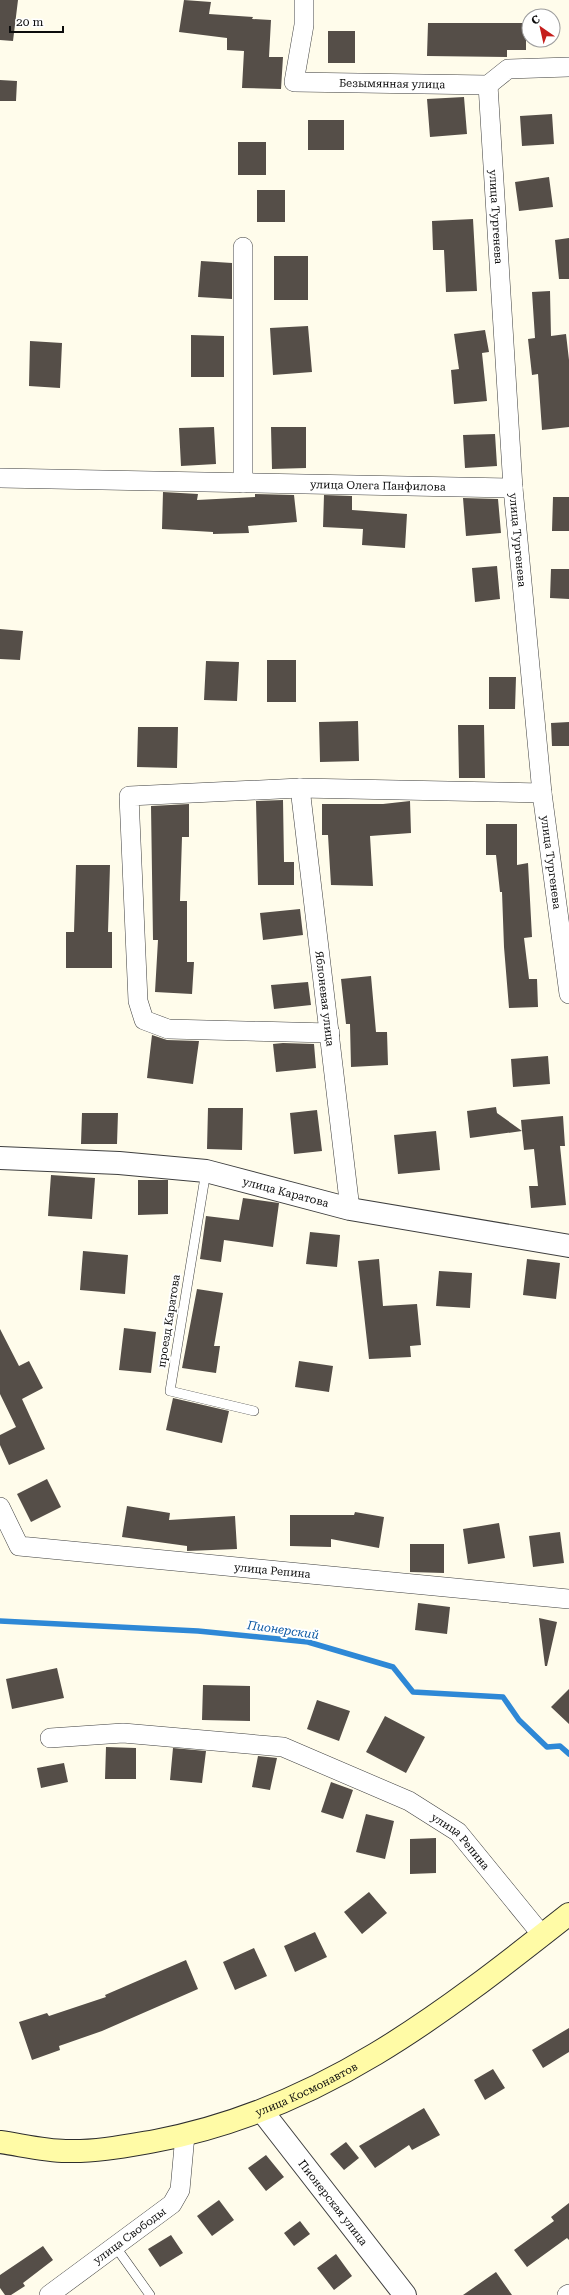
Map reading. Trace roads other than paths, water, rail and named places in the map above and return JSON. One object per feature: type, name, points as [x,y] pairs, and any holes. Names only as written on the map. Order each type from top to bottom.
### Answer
[{"type":"main road","name":"улица Космонавтов","points":[[0,2142],[65,2151],[119,2147],[185,2135],[262,2111],[318,2086],[374,2057],[484,1982],[569,1914]]},
{"type":"street","name":"Безымянная улица","points":[[304,0],[304,25],[294,82],[488,84]]},
{"type":"street","points":[[488,84],[508,69],[569,67]]},
{"type":"street","name":"улица Тургенева","points":[[488,84],[513,488],[542,794],[569,994]]},
{"type":"street","points":[[243,247],[243,483]]},
{"type":"street","name":"улица Олега Панфилова","points":[[0,478],[513,488]]},
{"type":"street","points":[[330,1033],[168,1029],[144,1020],[138,1001],[129,796],[300,788],[542,794]]},
{"type":"street","name":"Яблоневая улица","points":[[300,788],[350,1209]]},
{"type":"street","name":"улица Каратова","points":[[0,1158],[118,1163],[206,1171],[350,1209],[569,1246]]},
{"type":"street","name":"улица Репина","points":[[0,1506],[19,1546],[569,1599]]},
{"type":"street","name":"улица Репина","points":[[50,1738],[123,1733],[283,1747],[409,1801],[458,1832],[542,1935]]},
{"type":"street","name":"Пионерская улица","points":[[262,2111],[404,2295]]},
{"type":"street","name":"улица Свободы","points":[[49,2295],[172,2204],[180,2190],[185,2135]]},
{"type":"lane","name":"проезд Каратова","points":[[206,1171],[170,1391],[254,1411]]},
{"type":"lane","points":[[115,2246],[150,2295]]},
{"type":"waterway","name":"Пионерский","points":[[0,1621],[198,1631],[308,1642],[393,1667],[413,1692],[503,1697],[519,1720],[547,1747],[560,1746],[569,1754]]}]
